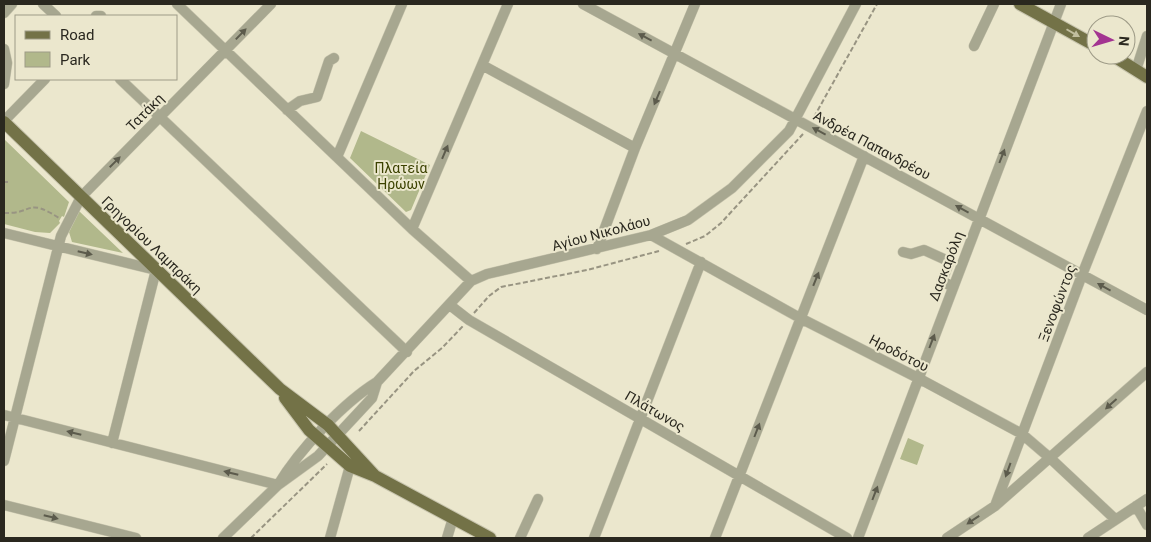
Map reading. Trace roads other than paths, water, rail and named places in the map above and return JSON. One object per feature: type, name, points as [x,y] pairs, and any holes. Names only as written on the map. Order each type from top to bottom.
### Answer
[{"type":"main road","points":[[1020,4],[1086,40]]},
{"type":"main road","points":[[1129,65],[1142,73]]},
{"type":"main road","name":"Γρηγορίου Λαμπράκη","points":[[4,122],[280,390],[328,425],[375,476]]},
{"type":"main road","name":"Γρηγορίου Λαμπράκη","points":[[280,390],[316,437],[350,466],[375,476],[490,538]]},
{"type":"street","points":[[4,13],[12,4]]},
{"type":"street","points":[[43,4],[55,15]]},
{"type":"street","points":[[177,4],[286,110],[471,282]]},
{"type":"street","name":"Τατάκη","points":[[4,461],[58,246],[81,196],[271,4]]},
{"type":"street","points":[[337,157],[402,4]]},
{"type":"street","points":[[412,229],[508,4]]},
{"type":"street","name":"Ανδρέα Παπανδρέου","points":[[583,4],[1147,310]]},
{"type":"street","points":[[597,249],[695,4]]},
{"type":"street","name":"Αγίου Νικολάου","points":[[278,484],[288,469],[316,437],[364,390],[377,382],[407,352],[471,282],[487,274],[651,236],[688,220],[732,188],[772,151],[797,120],[856,4]]},
{"type":"street","points":[[974,46],[994,4]]},
{"type":"street","name":"Δασκαρόλη","points":[[858,538],[1061,4]]},
{"type":"street","points":[[1142,73],[1147,36]]},
{"type":"street","points":[[4,49],[7,64],[4,84]]},
{"type":"street","points":[[286,110],[300,101],[317,96],[329,62],[334,58]]},
{"type":"street","points":[[482,65],[636,148]]},
{"type":"street","points":[[4,122],[44,80]]},
{"type":"street","points":[[121,80],[407,352]]},
{"type":"street","name":"Ξενοφώντος","points":[[995,506],[1082,274],[1147,111]]},
{"type":"street","points":[[715,538],[864,156]]},
{"type":"street","points":[[4,233],[156,270],[112,442]]},
{"type":"street","name":"Ηροδότου","points":[[651,236],[800,318],[1022,434],[1116,519]]},
{"type":"street","points":[[903,252],[911,254],[924,250],[946,260],[948,265],[942,281],[953,287]]},
{"type":"street","points":[[594,538],[701,262]]},
{"type":"street","name":"Πλάτωνος","points":[[450,306],[469,320],[847,538]]},
{"type":"street","points":[[948,538],[995,506],[1147,372]]},
{"type":"street","name":"Αγίου Νικολάου","points":[[223,538],[278,484],[313,460],[327,447],[372,398],[377,382]]},
{"type":"street","points":[[4,415],[278,484]]},
{"type":"street","points":[[330,538],[350,466]]},
{"type":"street","points":[[520,538],[538,499]]},
{"type":"street","points":[[1088,538],[1147,499]]},
{"type":"street","points":[[4,505],[136,538]]},
{"type":"street","points":[[1136,506],[1147,525]]},
{"type":"street","points":[[448,538],[453,518]]},
{"type":"park label","name":"Πλατεία Ηρώων","points":[[401,176]]}]
